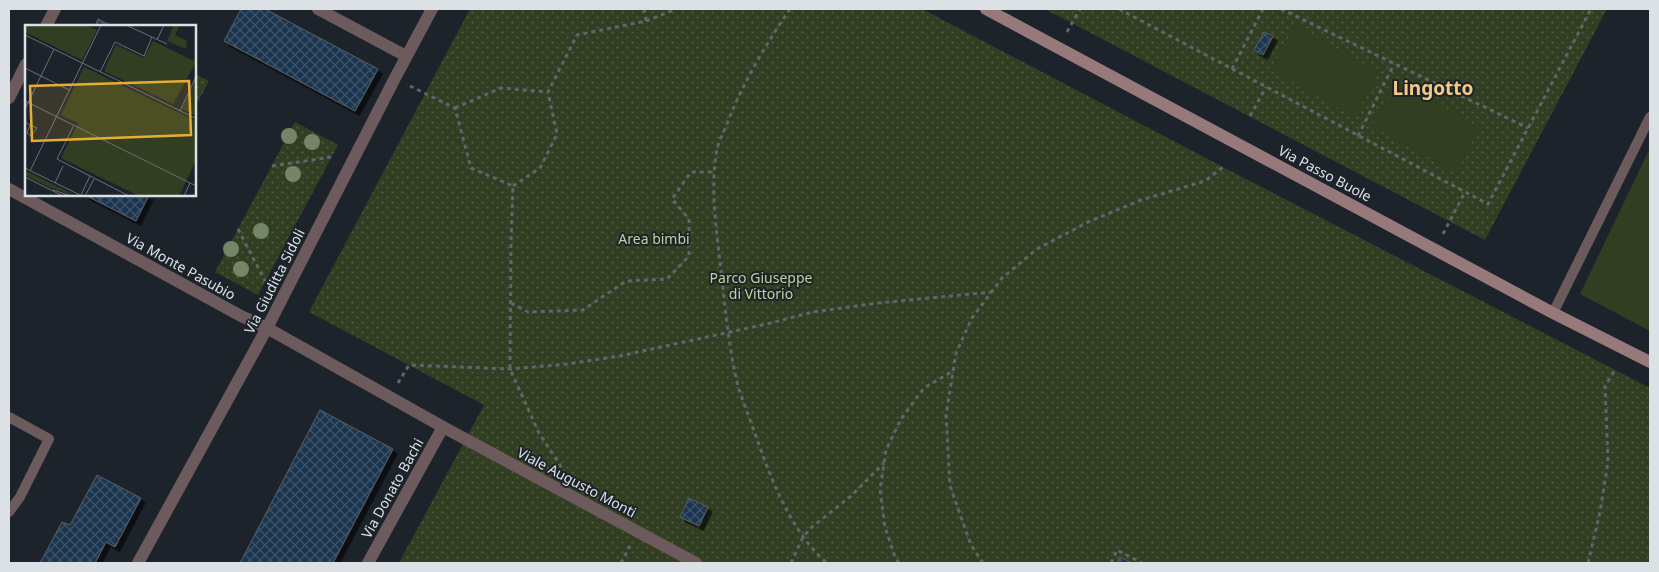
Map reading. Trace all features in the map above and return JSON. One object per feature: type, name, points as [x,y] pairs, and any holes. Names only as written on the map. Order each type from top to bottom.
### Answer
[{"type":"street","points":[[47,25],[55,9]]},
{"type":"street","points":[[318,9],[406,56]]},
{"type":"street","name":"Via Giuditta Sidoli","points":[[138,563],[267,328],[406,56],[432,9]]},
{"type":"street","name":"Via Passo Buole","points":[[986,9],[1553,313],[1650,362]]},
{"type":"street","points":[[9,98],[25,66]]},
{"type":"street","name":"Via Monte Pasubio","points":[[9,189],[241,316],[267,328],[443,427]]},
{"type":"street","name":"Via Donato Bachi","points":[[368,563],[443,427]]},
{"type":"street","name":"Viale Augusto Monti","points":[[443,427],[696,563]]},
{"type":"lane","points":[[1553,313],[1650,117]]},
{"type":"lane","points":[[9,417],[49,439],[20,497],[9,512]]},
{"type":"path","points":[[644,9],[646,22]]},
{"type":"path","points":[[513,186],[540,168],[557,134],[548,92],[577,35],[646,22],[676,9]]},
{"type":"path","points":[[790,9],[754,66],[717,149],[715,172],[717,239],[728,332],[738,386],[776,487],[803,537],[817,555],[827,563]]},
{"type":"path","points":[[1059,48],[1080,9]]},
{"type":"path","points":[[1119,9],[1488,204],[1591,9]]},
{"type":"path","points":[[1232,69],[1263,9]]},
{"type":"path","points":[[1281,9],[1528,128]]},
{"type":"path","points":[[1358,136],[1394,64]]},
{"type":"path","points":[[395,78],[455,108],[471,168],[513,186]]},
{"type":"path","points":[[1250,116],[1266,87]]},
{"type":"path","points":[[455,108],[501,88],[548,92]]},
{"type":"path","points":[[272,166],[331,157]]},
{"type":"path","points":[[983,563],[972,545],[950,486],[946,415],[956,353],[972,318],[1002,278],[1037,249],[1088,222],[1141,200],[1205,181],[1223,167]]},
{"type":"path","points":[[511,303],[528,312],[583,310],[626,281],[667,279],[689,256],[689,219],[672,199],[691,172],[715,172]]},
{"type":"path","points":[[513,186],[510,369],[539,433],[565,472]]},
{"type":"path","points":[[1435,249],[1465,192]]},
{"type":"path","points":[[238,229],[265,281]]},
{"type":"path","points":[[390,396],[409,365],[510,369],[567,364],[620,356],[813,312],[878,303],[992,292]]},
{"type":"path","points":[[1588,563],[1600,512],[1608,462],[1605,386],[1615,370]]},
{"type":"path","points":[[899,563],[895,558],[885,527],[880,490],[886,450],[901,420],[924,388],[953,371]]},
{"type":"path","points":[[791,563],[803,537],[851,496],[884,463]]},
{"type":"path","points":[[1111,563],[1117,550],[1142,563]]},
{"type":"green space","name":"Parco Giuseppe di Vittorio","points":[[470,9],[922,9],[1650,388],[1650,563],[399,563],[484,405],[309,312]]},
{"type":"green space","points":[[1045,9],[1607,9],[1485,240]]},
{"type":"green space","points":[[1296,25],[1379,73],[1354,117],[1271,70]]},
{"type":"green space","points":[[196,74],[209,81],[196,105]]},
{"type":"green space","points":[[1397,81],[1480,128],[1455,173],[1371,125]]},
{"type":"green space","points":[[295,122],[338,145],[258,295],[215,272]]},
{"type":"green space","points":[[1650,148],[1650,331],[1580,294]]},
{"type":"building","points":[[241,9],[265,9],[378,69],[355,111],[224,41]]},
{"type":"building","points":[[98,19],[110,25],[95,25]]},
{"type":"building","points":[[1264,32],[1273,36],[1263,55],[1254,50]]},
{"type":"building","points":[[87,196],[148,196],[136,221]]},
{"type":"building","points":[[320,410],[393,449],[333,563],[240,563]]},
{"type":"building","points":[[97,475],[141,498],[115,547],[106,542],[95,563],[40,563],[62,522],[70,525]]},
{"type":"building","points":[[689,498],[708,507],[699,526],[680,517]]},
{"type":"building","points":[[1120,557],[1132,563],[1117,563]]},
{"type":"district","name":"Lingotto","points":[[1433,88]]},
{"type":"park label","name":"Area bimbi","points":[[654,238]]}]
